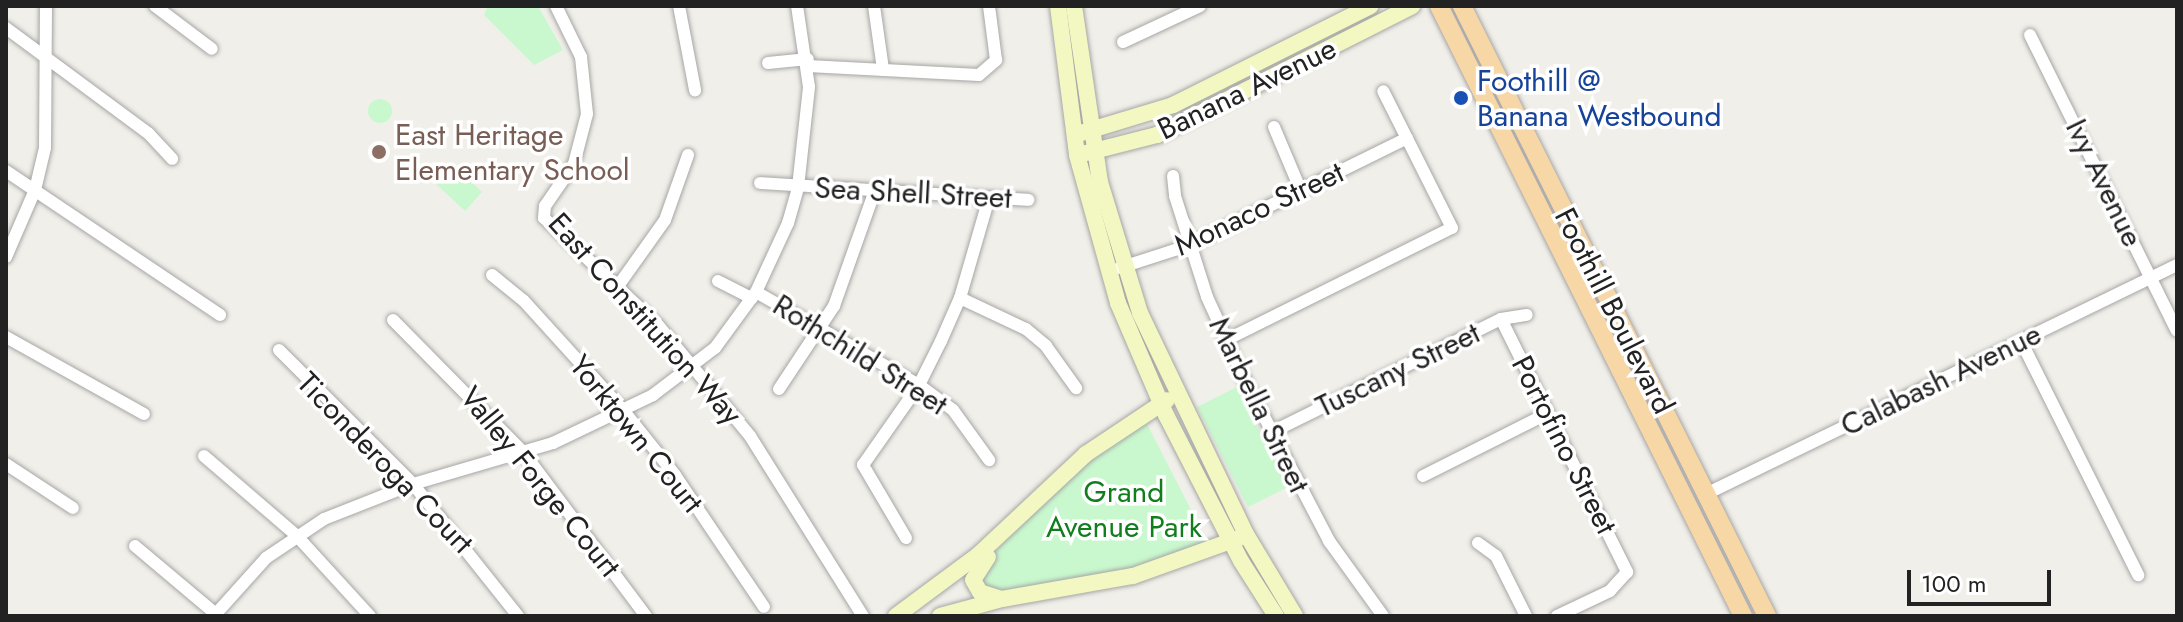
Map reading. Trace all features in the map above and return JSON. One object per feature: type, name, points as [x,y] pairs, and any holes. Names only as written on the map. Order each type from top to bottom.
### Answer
[{"type":"main road","name":"Foothill Boulevard","points":[[1439,6],[1743,616]]},
{"type":"main road","name":"Foothill Boulevard","points":[[1462,6],[1767,616]]},
{"type":"street","points":[[6,255],[35,190],[48,118],[46,6]]},
{"type":"street","points":[[155,6],[212,49]]},
{"type":"street","name":"East Constitution Way","points":[[556,6],[581,57],[587,114],[580,150],[545,206],[544,218],[618,286],[694,367],[793,498],[863,616]]},
{"type":"street","points":[[679,6],[695,90]]},
{"type":"street","points":[[135,546],[216,615],[266,558],[296,535],[413,484],[524,453],[623,410],[694,367],[754,295],[788,223],[798,187],[807,126],[808,63],[797,6]]},
{"type":"street","points":[[874,6],[883,69]]},
{"type":"street","points":[[768,63],[979,75],[991,70],[996,60],[989,6]]},
{"type":"street","points":[[1058,6],[1085,153],[1116,269],[1168,399],[1276,616]]},
{"type":"street","points":[[1074,6],[1082,133]]},
{"type":"street","points":[[1123,42],[1200,6]]},
{"type":"street","name":"Banana Avenue","points":[[1082,133],[1173,105],[1371,6]]},
{"type":"street","name":"Banana Avenue","points":[[1085,153],[1178,126],[1412,6]]},
{"type":"street","points":[[6,28],[149,134],[172,159]]},
{"type":"street","name":"Ivy Avenue","points":[[2030,35],[2177,331]]},
{"type":"street","points":[[1226,340],[1452,228],[1383,91]]},
{"type":"street","points":[[1274,127],[1301,191]]},
{"type":"street","name":"Monaco Street","points":[[1116,269],[1190,245],[1407,138]]},
{"type":"street","points":[[618,286],[665,220],[688,155]]},
{"type":"street","points":[[6,171],[220,315]]},
{"type":"street","name":"Marbella Street","points":[[1173,176],[1190,245],[1226,340],[1329,541],[1383,616]]},
{"type":"street","name":"Sea Shell Street","points":[[760,183],[874,193],[1028,200]]},
{"type":"street","points":[[779,389],[822,329],[860,241],[874,193]]},
{"type":"street","points":[[906,538],[863,465],[919,385],[960,298],[989,198]]},
{"type":"street","name":"Calabash Avenue","points":[[1706,494],[2177,265]]},
{"type":"street","name":"Yorktown Court","points":[[492,275],[524,301],[623,410],[675,475],[764,607]]},
{"type":"street","name":"Rothchild Street","points":[[718,281],[822,329],[919,385],[953,410],[989,460]]},
{"type":"street","points":[[960,298],[1026,329],[1046,346],[1076,388]]},
{"type":"street","name":"Tuscany Street","points":[[1272,432],[1501,319],[1527,315]]},
{"type":"street","name":"Portofino Street","points":[[1501,319],[1627,572],[1610,591],[1557,616]]},
{"type":"street","name":"Valley Forge Court","points":[[393,320],[524,453],[646,616]]},
{"type":"street","points":[[6,337],[144,414]]},
{"type":"street","points":[[2021,341],[2138,575]]},
{"type":"street","name":"Ticonderoga Court","points":[[279,350],[413,484],[518,616]]},
{"type":"street","points":[[896,616],[997,537],[1063,472],[1168,399]]},
{"type":"street","points":[[1423,476],[1548,413]]},
{"type":"street","points":[[204,456],[296,535],[370,616]]},
{"type":"street","points":[[6,464],[73,508]]},
{"type":"street","points":[[997,537],[973,580],[980,592],[1002,599]]},
{"type":"street","points":[[940,616],[1002,599],[1133,576],[1238,538]]},
{"type":"street","points":[[1238,538],[1295,616]]},
{"type":"street","points":[[1478,543],[1496,556],[1526,616]]},
{"type":"green space","points":[[488,6],[538,6],[563,50],[534,65],[484,15]]},
{"type":"green space","points":[[380,99],[388,103],[392,111],[388,119],[380,123],[372,119],[368,111],[372,103]]},
{"type":"green space","points":[[454,165],[482,192],[465,211],[436,184]]},
{"type":"green space","name":"Grand Avenue Park","points":[[1237,387],[1288,487],[1248,507],[1197,407]]},
{"type":"green space","name":"Grand Avenue Park","points":[[1146,422],[1208,543],[1107,576],[995,593],[984,589],[983,567],[1024,518],[1086,463]]},
{"type":"place","name":"Foothill @ Banana Westbound","points":[[1461,98]]},
{"type":"place","name":"East Heritage Elementary School","points":[[379,152]]}]
